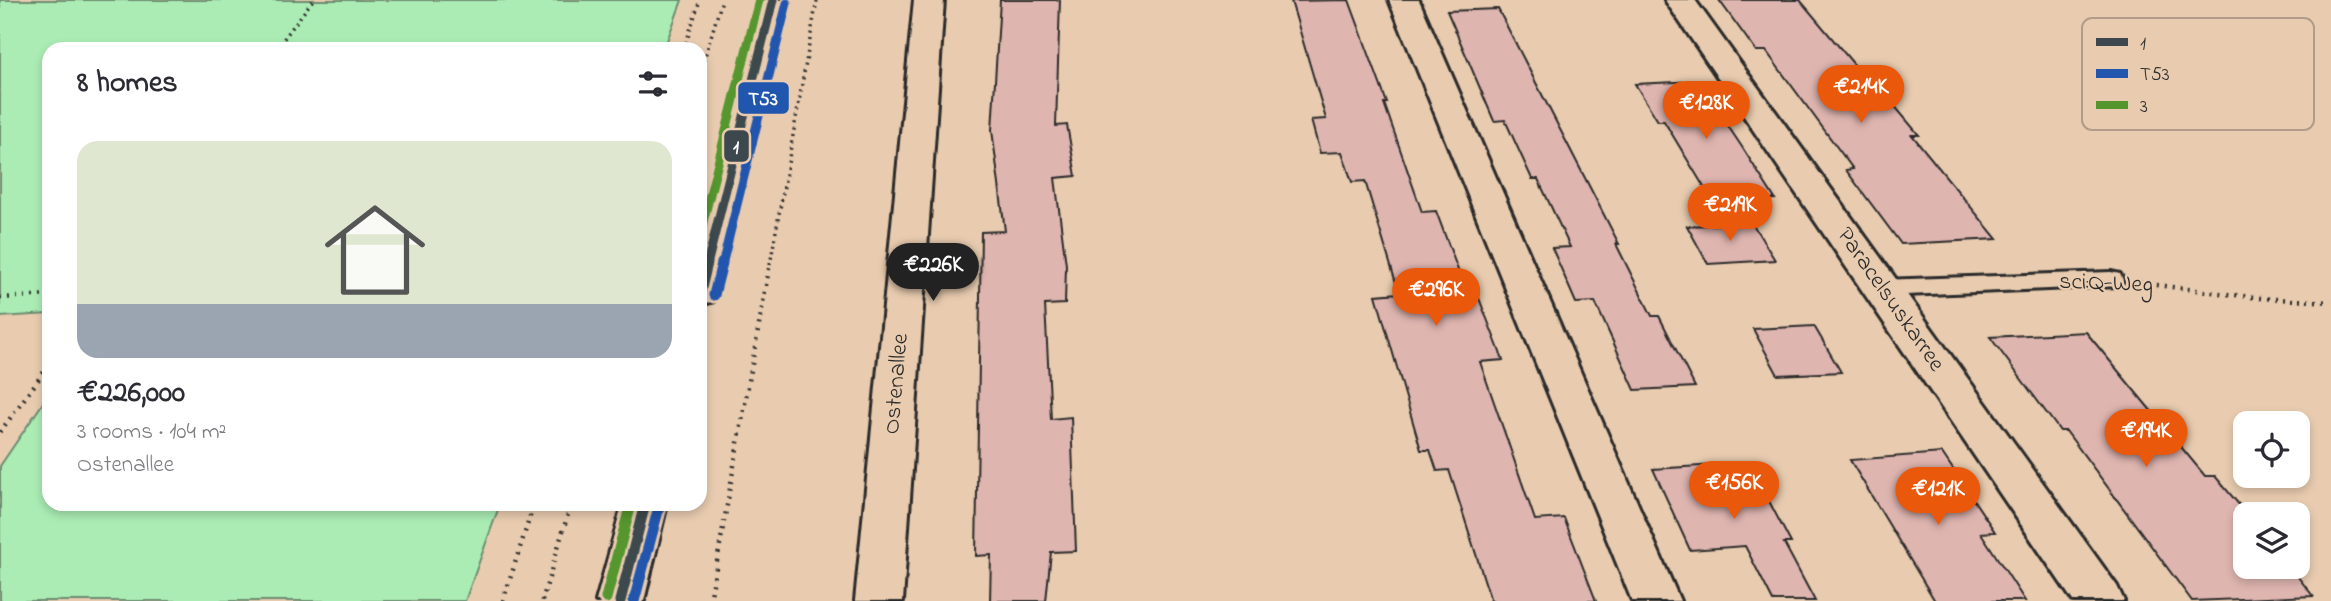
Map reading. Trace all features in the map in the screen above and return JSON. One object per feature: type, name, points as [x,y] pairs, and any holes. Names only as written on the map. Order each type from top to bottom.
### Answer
[{"type":"street","points":[[707,264],[773,0]]},
{"type":"street","name":"Ostenallee","points":[[879,601],[929,0]]},
{"type":"street","points":[[1404,0],[1656,601]]},
{"type":"street","name":"Paracelsuskarree","points":[[1679,0],[2100,601]]},
{"type":"street","points":[[620,601],[643,511]]},
{"type":"lane","name":"sci:Q-Weg","points":[[1881,288],[2111,280]]},
{"type":"path","points":[[281,42],[313,0]]},
{"type":"path","points":[[686,42],[700,0]]},
{"type":"path","points":[[707,50],[722,0]]},
{"type":"path","points":[[710,601],[817,0]]},
{"type":"path","name":"sci:Q-Weg","points":[[2111,280],[2259,298],[2331,302]]},
{"type":"path","points":[[0,298],[42,295]]},
{"type":"path","points":[[0,432],[42,375]]},
{"type":"path","points":[[503,601],[532,511]]},
{"type":"path","points":[[542,601],[569,511]]},
{"type":"green space","points":[[0,0],[682,0],[667,42],[42,42],[42,314],[0,317]]},
{"type":"green space","points":[[42,404],[42,511],[497,511],[465,601],[0,601],[0,466]]},
{"type":"building","points":[[1000,0],[1060,0],[1056,126],[1067,125],[1076,176],[1055,178],[1066,265],[1065,304],[1045,305],[1051,419],[1071,417],[1076,551],[1051,552],[1046,601],[990,601],[991,555],[976,556],[981,232],[1005,231],[992,130]]},
{"type":"building","points":[[1349,0],[1387,103],[1384,103],[1422,212],[1436,211],[1465,289],[1475,288],[1503,360],[1480,362],[1535,520],[1564,518],[1596,601],[1491,601],[1449,470],[1437,471],[1430,450],[1421,450],[1376,295],[1399,293],[1365,181],[1352,182],[1342,152],[1320,153],[1311,120],[1326,119],[1291,1]]},
{"type":"building","points":[[1719,0],[1800,0],[1861,73],[1867,73],[1919,135],[1912,135],[1997,239],[1901,244],[1846,170],[1853,169],[1766,51],[1756,51]]},
{"type":"building","points":[[1498,9],[1619,244],[1616,244],[1652,316],[1659,316],[1695,387],[1635,390],[1595,302],[1576,303],[1552,248],[1570,247],[1538,179],[1532,179],[1505,120],[1494,121],[1447,11]]},
{"type":"building","points":[[1698,81],[1775,199],[1713,202],[1664,121],[1658,121],[1635,84]]},
{"type":"building","points":[[1752,223],[1775,260],[1708,264],[1687,226]]},
{"type":"building","points":[[1814,326],[1841,372],[1778,375],[1753,329]]},
{"type":"building","points":[[2086,332],[2205,476],[2215,476],[2237,502],[2233,502],[2233,579],[2300,579],[2313,596],[2192,601],[2066,431],[2060,431],[1990,337]]},
{"type":"building","points":[[1942,453],[1995,532],[1981,533],[2025,601],[1935,601],[1850,460]]},
{"type":"building","points":[[1749,463],[1791,543],[1784,543],[1815,601],[1773,601],[1745,546],[1690,550],[1653,469]]},
{"type":"transit line","name":"3","points":[[707,206],[759,0]]},
{"type":"transit line","name":"1","points":[[707,264],[773,0]]},
{"type":"transit line","name":"T53","points":[[714,295],[787,3]]},
{"type":"transit line","name":"3","points":[[606,598],[629,511]]},
{"type":"transit line","name":"1","points":[[620,601],[643,511]]},
{"type":"transit line","name":"T53","points":[[634,601],[658,511]]}]
